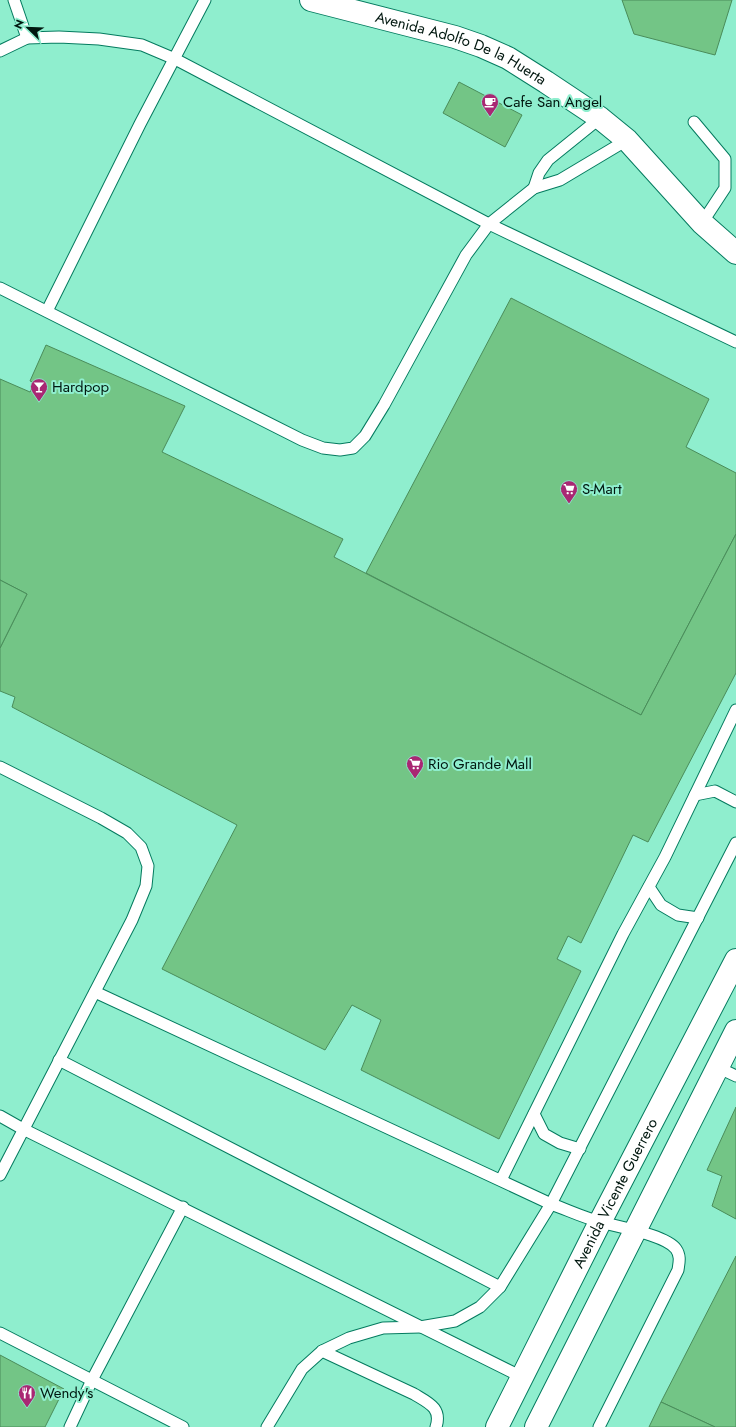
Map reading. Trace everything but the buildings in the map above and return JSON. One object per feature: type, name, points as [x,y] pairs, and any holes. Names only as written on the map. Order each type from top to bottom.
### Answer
[{"type":"street","name":"Avenida Adolfo De la Huerta","points":[[311,0],[421,27],[455,37],[482,46],[515,62],[600,118],[626,140],[702,223],[736,253]]},
{"type":"street","name":"Avenida Vicente Guerrero","points":[[498,1427],[600,1222],[736,960]]},
{"type":"street","points":[[536,1427],[636,1230],[727,1072],[736,1031]]},
{"type":"lane","points":[[14,0],[27,38]]},
{"type":"lane","points":[[46,311],[140,124],[205,0]]},
{"type":"lane","points":[[0,51],[27,38],[59,37],[99,39],[142,46],[175,59],[489,224],[736,342]]},
{"type":"lane","points":[[534,188],[539,173],[548,160],[600,118]]},
{"type":"lane","points":[[694,122],[725,159],[725,188],[702,223]]},
{"type":"lane","points":[[0,288],[302,440],[323,448],[340,450],[354,448],[365,436],[384,405],[466,255],[489,224],[534,188],[560,180],[626,140]]},
{"type":"lane","points":[[501,1180],[623,934],[665,857],[736,710]]},
{"type":"lane","points":[[0,767],[127,833],[141,847],[148,866],[146,886],[132,920],[0,1175]]},
{"type":"lane","points":[[694,795],[715,791],[736,802]]},
{"type":"lane","points":[[267,1427],[302,1369],[322,1351],[349,1338],[383,1328],[420,1327],[455,1321],[480,1307],[500,1287],[551,1204],[736,843]]},
{"type":"lane","points":[[649,887],[661,905],[678,915],[698,918]]},
{"type":"lane","points":[[95,992],[551,1204],[600,1222],[636,1230],[664,1241],[676,1249],[680,1258],[678,1270],[599,1427]]},
{"type":"lane","points":[[59,1060],[500,1287]]},
{"type":"lane","points":[[534,1114],[544,1134],[560,1143],[580,1149]]},
{"type":"lane","points":[[0,1116],[23,1129],[183,1207],[522,1378]]},
{"type":"lane","points":[[70,1427],[92,1380],[183,1207]]},
{"type":"lane","points":[[0,1333],[183,1427]]},
{"type":"lane","points":[[322,1351],[414,1394],[428,1403],[435,1408],[439,1419],[436,1427]]},
{"type":"place","name":"Cafe San Angel","points":[[490,117]]},
{"type":"place","name":"Hardpop","points":[[39,402]]},
{"type":"place","name":"S-Mart","points":[[569,504]]},
{"type":"place","name":"Rio Grande Mall","points":[[415,779]]},
{"type":"place","name":"Wendy's","points":[[27,1408]]}]
